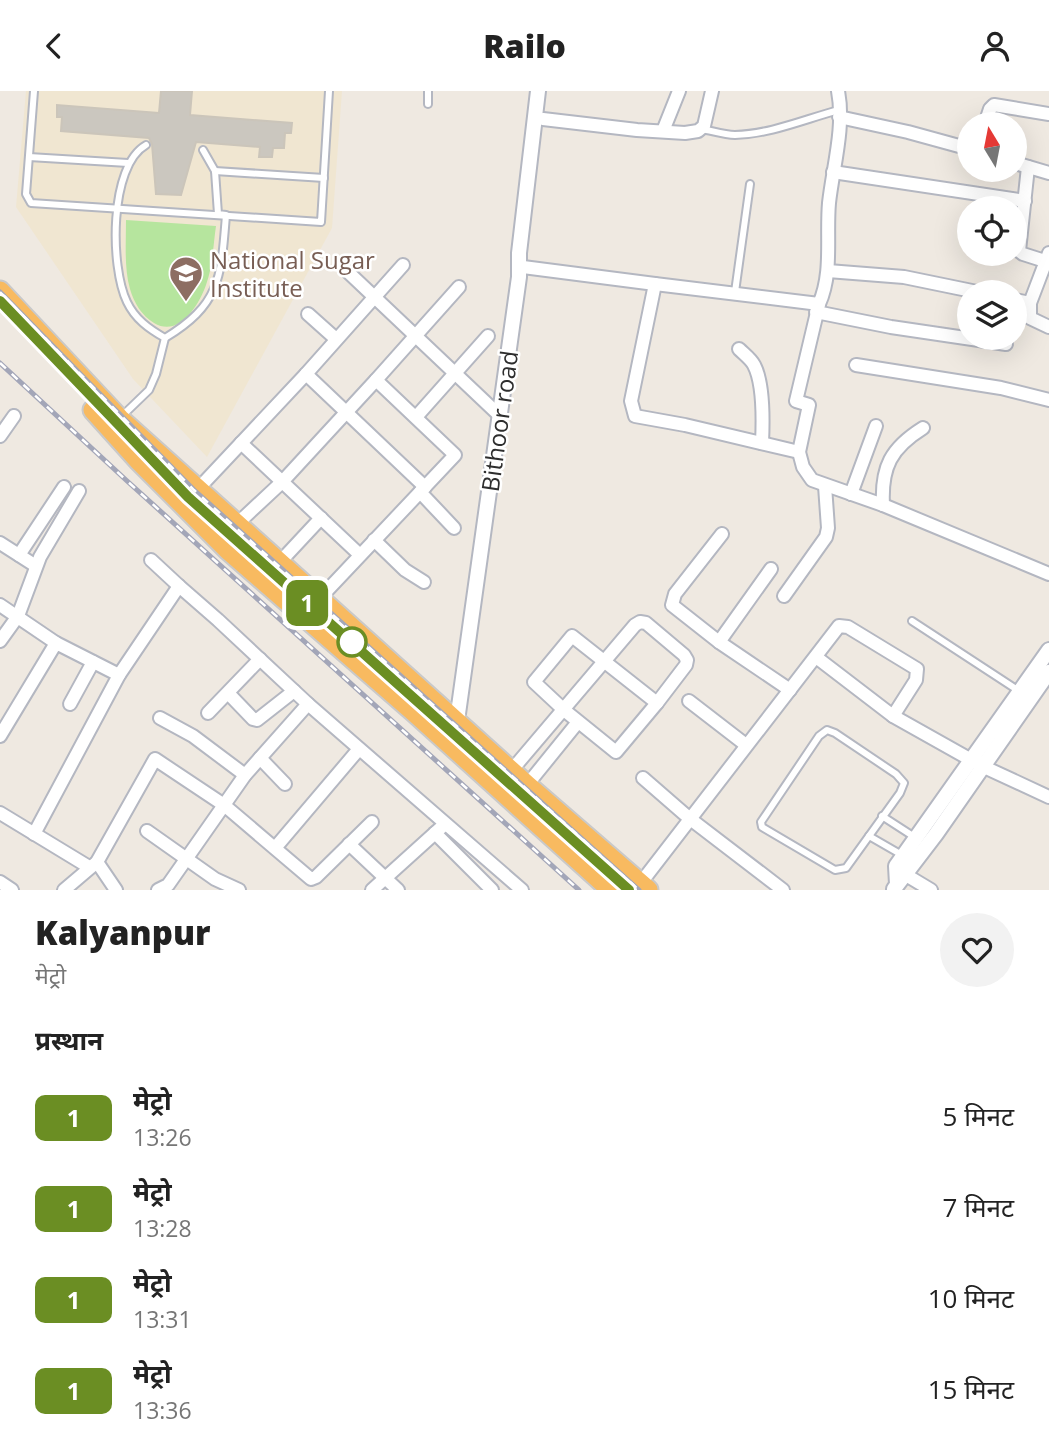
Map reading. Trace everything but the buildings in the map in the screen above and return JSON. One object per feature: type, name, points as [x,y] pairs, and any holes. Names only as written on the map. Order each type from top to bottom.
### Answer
[{"type":"highway","points":[[0,291],[114,423],[138,460],[228,550],[414,712],[611,890]]},
{"type":"highway","points":[[0,309],[114,423],[198,489],[644,887]]},
{"type":"street","name":"Bithoor road","points":[[453,750],[521,272],[519,253],[538,91]]},
{"type":"street","points":[[547,91],[527,255],[521,272],[735,292],[818,308],[891,327],[957,337]]},
{"type":"street","points":[[663,131],[679,91]]},
{"type":"street","points":[[543,119],[693,132],[702,129],[712,91]]},
{"type":"street","points":[[838,91],[839,113],[827,244],[826,289],[818,308],[796,401],[809,405],[800,452],[808,475],[825,485],[883,505],[1049,574]]},
{"type":"street","points":[[989,112],[994,106],[1049,114]]},
{"type":"street","points":[[839,113],[957,145]]},
{"type":"street","points":[[1027,167],[1049,173]]},
{"type":"street","points":[[833,172],[992,196]]},
{"type":"street","points":[[1027,253],[1047,257],[1030,303],[1030,318],[1049,327]]},
{"type":"street","points":[[198,489],[306,374],[402,265]]},
{"type":"street","points":[[828,271],[904,277],[957,288]]},
{"type":"street","points":[[348,272],[499,415]]},
{"type":"street","points":[[655,283],[631,401],[633,414],[800,452]]},
{"type":"street","points":[[237,524],[282,482],[459,287]]},
{"type":"street","points":[[307,314],[336,339]]},
{"type":"street","points":[[416,417],[488,336]]},
{"type":"street","points":[[739,349],[753,363],[757,372],[762,410],[762,443]]},
{"type":"street","points":[[856,365],[1001,389],[1049,400]]},
{"type":"street","points":[[306,374],[348,411],[422,489],[454,528]]},
{"type":"street","points":[[320,598],[455,455],[376,380]]},
{"type":"street","points":[[0,436],[14,416]]},
{"type":"street","points":[[851,494],[876,426]]},
{"type":"street","points":[[883,505],[882,484],[886,468],[901,445],[923,428]]},
{"type":"street","points":[[241,443],[360,555]]},
{"type":"street","points":[[784,596],[826,537],[828,528],[825,485]]},
{"type":"street","points":[[19,555],[64,487]]},
{"type":"street","points":[[0,641],[18,616],[36,566],[79,491]]},
{"type":"street","points":[[279,562],[321,518]]},
{"type":"street","points":[[722,534],[675,594],[672,602],[674,609],[790,690]]},
{"type":"street","points":[[374,540],[405,570],[424,582]]},
{"type":"street","points":[[0,543],[36,566]]},
{"type":"street","points":[[151,560],[359,749],[440,829],[493,890],[503,874]]},
{"type":"street","points":[[719,642],[771,569]]},
{"type":"street","points":[[34,834],[119,675],[179,586]]},
{"type":"street","points":[[0,605],[56,643],[119,675]]},
{"type":"street","points":[[512,771],[564,710],[604,661],[635,625],[646,623],[687,660],[687,665],[657,703],[616,752],[578,722],[564,710],[534,682],[572,636],[604,661],[657,703]]},
{"type":"street","points":[[644,887],[689,818],[837,627],[848,627],[915,667],[918,676],[893,716]]},
{"type":"street","points":[[0,736],[56,643]]},
{"type":"street","points":[[899,883],[977,763],[1019,692],[1049,650]]},
{"type":"street","points":[[816,657],[893,716],[977,763],[1049,797]]},
{"type":"street","points":[[208,713],[260,659]]},
{"type":"street","points":[[70,704],[93,662]]},
{"type":"street","points":[[899,883],[897,866],[916,838],[1049,671]]},
{"type":"street","points":[[228,693],[257,720],[294,691]]},
{"type":"street","points":[[689,701],[746,745]]},
{"type":"street","points":[[158,890],[168,885],[245,775],[308,704]]},
{"type":"street","points":[[160,718],[193,736],[245,775]]},
{"type":"street","points":[[527,785],[578,722]]},
{"type":"street","points":[[275,848],[359,749]]},
{"type":"street","points":[[260,758],[285,784]]},
{"type":"street","points":[[64,890],[93,864],[155,759],[224,805],[313,879],[372,822]]},
{"type":"street","points":[[643,778],[689,818],[783,890]]},
{"type":"street","points":[[0,813],[93,864],[116,890]]},
{"type":"street","points":[[440,829],[522,890]]},
{"type":"street","points":[[372,890],[440,829]]},
{"type":"street","points":[[147,831],[215,879],[239,890]]},
{"type":"street","points":[[349,844],[397,890]]},
{"type":"street","points":[[0,882],[12,890]]},
{"type":"street","points":[[899,883],[931,890]]},
{"type":"lane","points":[[34,91],[26,194],[31,203],[321,222],[329,91]]},
{"type":"lane","points":[[428,91],[428,104]]},
{"type":"lane","points":[[702,129],[727,135],[747,134],[839,113]]},
{"type":"lane","points":[[146,145],[138,150],[128,163],[117,208],[117,248],[121,282],[127,303],[145,327],[165,338]]},
{"type":"lane","points":[[203,150],[215,171],[218,214],[226,215]]},
{"type":"lane","points":[[29,157],[128,163]]},
{"type":"lane","points":[[215,171],[324,179]]},
{"type":"lane","points":[[735,292],[750,184]]},
{"type":"lane","points":[[114,423],[149,390],[165,338],[188,324],[210,299],[223,260],[226,215]]},
{"type":"lane","points":[[912,621],[1019,692]]},
{"type":"lane","points":[[827,730],[902,781],[903,789],[882,816],[846,868],[835,870],[762,827],[761,822],[819,736],[827,730]]},
{"type":"lane","points":[[882,816],[916,838]]},
{"type":"lane","points":[[869,836],[904,856]]},
{"type":"shaded area","name":"National Sugar Institute","points":[[26,91],[342,91],[332,228],[207,457],[133,379],[16,207]]},
{"type":"green space","points":[[126,220],[216,226],[206,285],[193,310],[180,323],[163,326],[154,323],[136,304],[127,273]]},
{"type":"railway","points":[[0,292],[194,490],[639,890]]},
{"type":"railway","points":[[0,363],[579,890]]},
{"type":"metro line","name":"1","points":[[0,301],[188,497],[629,890]]},
{"type":"place","name":"National Sugar Institute","points":[[186,303]]}]
